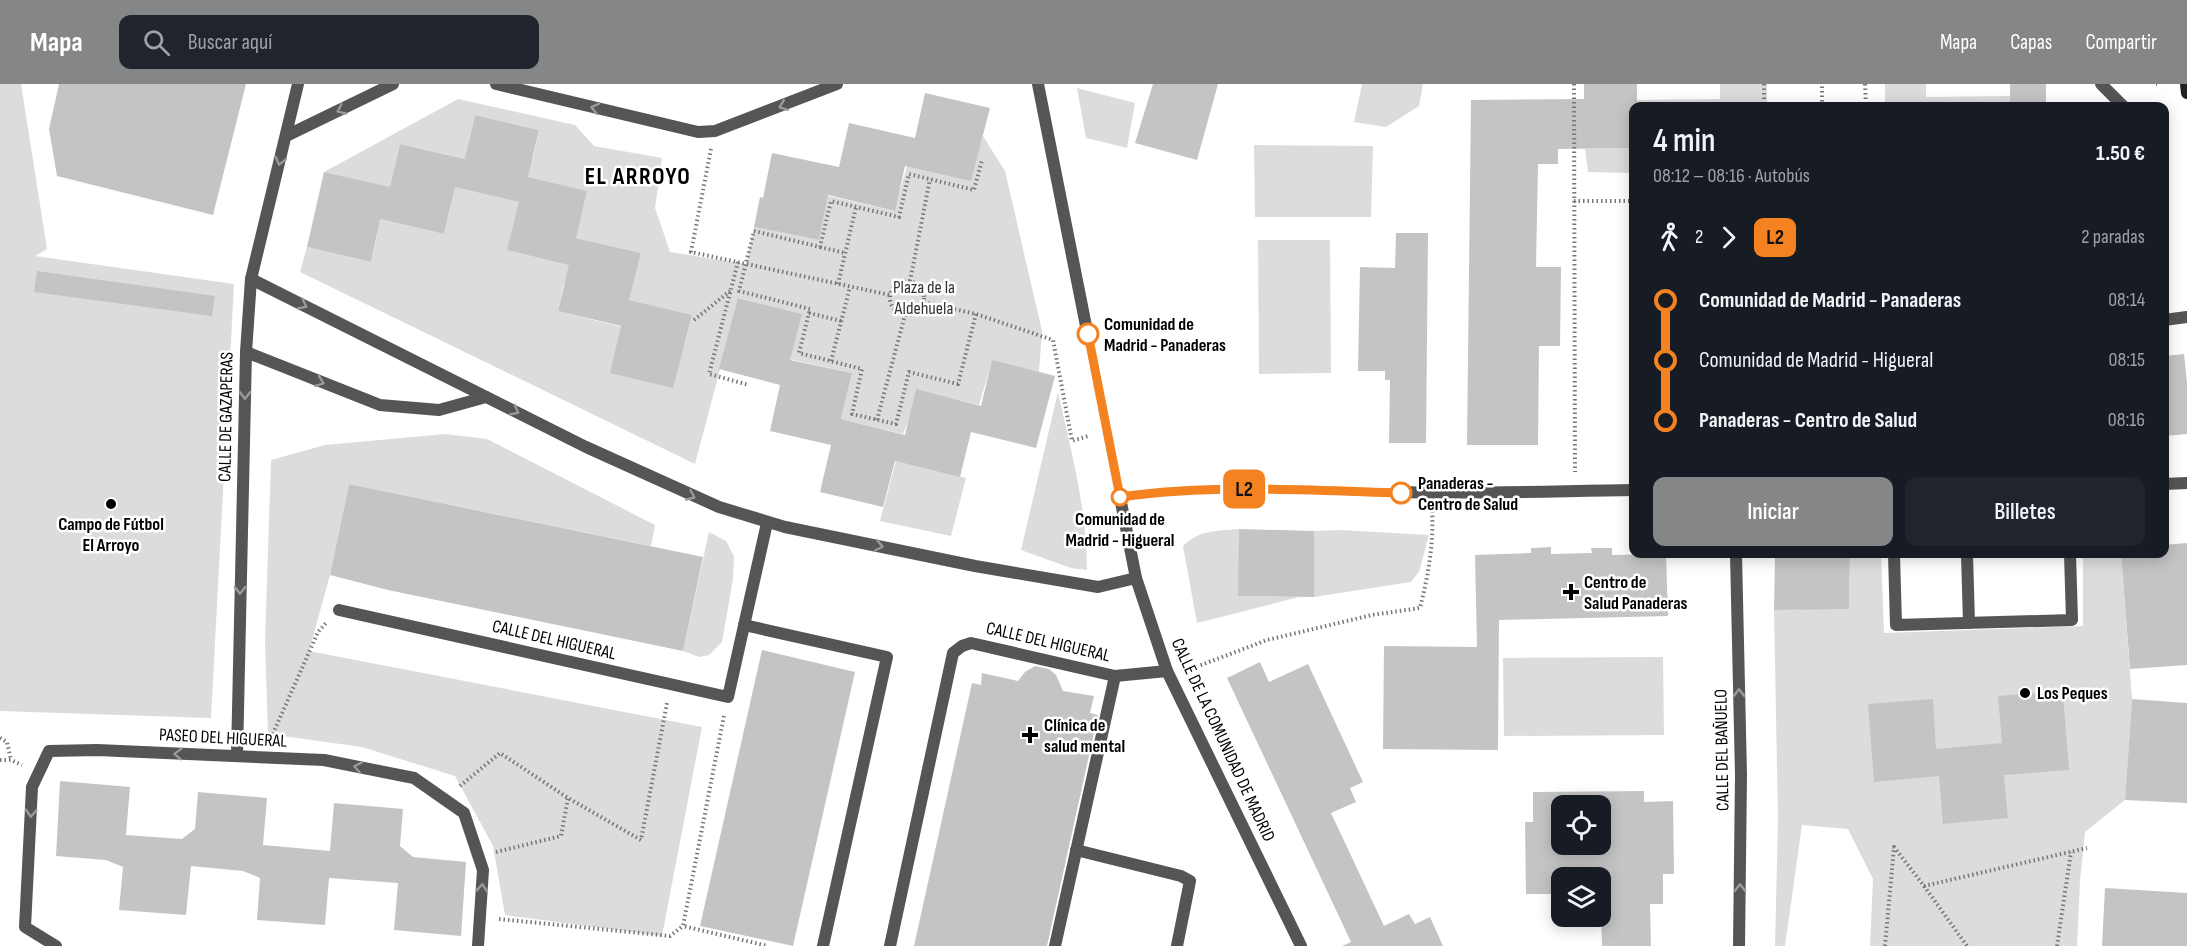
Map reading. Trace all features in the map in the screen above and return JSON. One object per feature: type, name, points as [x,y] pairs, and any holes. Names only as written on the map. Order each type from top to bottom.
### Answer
[{"type":"main road","points":[[2186,84],[2187,93]]},
{"type":"street","name":"CALLE DE GAZAPERAS","points":[[237,756],[246,352],[251,279],[298,84]]},
{"type":"street","points":[[286,136],[393,84]]},
{"type":"street","points":[[496,84],[698,132],[715,131],[837,84]]},
{"type":"street","name":"CALLE DE LA COMUNIDAD DE MADRID","points":[[1038,84],[1136,578],[1169,674],[1301,946]]},
{"type":"street","points":[[2101,84],[2111,100]]},
{"type":"street","points":[[251,279],[486,397],[695,498],[767,523],[975,566],[1098,587],[1136,578]]},
{"type":"street","points":[[2169,319],[2187,317]]},
{"type":"street","points":[[246,352],[380,405],[439,410],[486,397]]},
{"type":"street","points":[[2169,484],[2187,483]]},
{"type":"street","points":[[1120,497],[1213,488],[1431,492],[1629,490]]},
{"type":"street","points":[[728,697],[767,523]]},
{"type":"street","name":"CALLE DEL BAÑUELO","points":[[1736,558],[1742,775],[1739,946]]},
{"type":"street","points":[[1894,558],[1896,626],[2072,620],[2070,558]]},
{"type":"street","points":[[1967,558],[1969,623]]},
{"type":"street","name":"CALLE DEL HIGUERAL","points":[[339,610],[728,697]]},
{"type":"street","points":[[744,625],[887,657],[823,946]]},
{"type":"street","name":"CALLE DEL HIGUERAL","points":[[890,946],[953,653],[971,643],[1115,676],[1055,946]]},
{"type":"street","points":[[1115,676],[1169,674]]},
{"type":"street","name":"PASEO DEL HIGUERAL","points":[[56,946],[25,927],[32,788],[49,751],[97,750],[324,760],[414,778],[464,813],[483,870],[478,946]]},
{"type":"street","points":[[1076,850],[1181,876],[1190,881],[1177,946]]},
{"type":"path","points":[[1574,84],[1575,490]]},
{"type":"path","points":[[1764,84],[1764,102]]},
{"type":"path","points":[[1822,84],[1822,102]]},
{"type":"path","points":[[1866,84],[1866,102]]},
{"type":"path","points":[[715,131],[691,252],[890,296]]},
{"type":"path","points":[[820,247],[831,201],[898,217],[909,174],[974,190],[981,160]]},
{"type":"path","points":[[910,281],[930,179]]},
{"type":"path","points":[[1574,201],[1629,201]]},
{"type":"path","points":[[838,284],[856,207]]},
{"type":"path","points":[[845,253],[754,231],[739,291],[810,309],[799,353],[862,369],[852,414],[896,424],[909,372],[958,384],[976,314]]},
{"type":"path","points":[[738,262],[709,374],[749,385]]},
{"type":"path","points":[[910,281],[921,288],[924,302],[918,312],[905,315],[893,309],[890,296],[897,284],[910,281]]},
{"type":"path","points":[[831,361],[850,287]]},
{"type":"path","points":[[694,320],[730,291]]},
{"type":"path","points":[[924,302],[976,314],[1053,340],[1072,441],[1107,431]]},
{"type":"path","points":[[809,313],[841,321]]},
{"type":"path","points":[[877,420],[905,315]]},
{"type":"path","points":[[1169,674],[1267,640],[1372,615],[1420,608],[1429,574],[1433,527],[1431,492]]},
{"type":"path","points":[[263,757],[318,632],[339,610]]},
{"type":"path","points":[[444,800],[500,753],[568,798],[641,840],[670,684]]},
{"type":"path","points":[[480,917],[670,936],[683,926],[728,697]]},
{"type":"path","points":[[0,738],[7,742],[11,759]]},
{"type":"path","points":[[478,856],[561,836],[568,798]]},
{"type":"path","points":[[1885,946],[1894,847],[1967,946]]},
{"type":"path","points":[[1924,886],[2087,848]]},
{"type":"path","points":[[2057,946],[2071,852]]},
{"type":"path","points":[[683,926],[768,946]]},
{"type":"green space","name":"Campo de Fútbol El Arroyo","points":[[0,84],[21,84],[47,249],[35,256],[234,284],[211,718],[0,711]]},
{"type":"green space","points":[[1362,84],[1423,84],[1419,106],[1386,127],[1354,122]]},
{"type":"green space","points":[[1720,84],[1767,84],[1767,102],[1637,102],[1637,100],[1720,99]]},
{"type":"green space","points":[[1885,84],[1926,84],[1926,97],[2010,96],[2010,102],[1885,102]]},
{"type":"green space","points":[[1077,88],[1135,103],[1127,148],[1086,138]]},
{"type":"green space","name":"Plaza de la Aldehuela","points":[[458,99],[575,125],[594,146],[662,158],[655,208],[670,252],[746,264],[754,227],[819,240],[824,214],[820,194],[894,211],[907,166],[977,154],[983,136],[1005,171],[1042,331],[1039,372],[992,361],[979,405],[916,390],[910,417],[903,434],[841,419],[852,373],[789,359],[801,314],[739,298],[695,464],[300,272],[307,247],[371,262],[377,235],[368,216],[444,234],[451,205],[444,184],[527,204],[514,223],[508,250],[579,267],[564,283],[558,311],[685,343],[692,315],[619,298],[634,279],[641,253],[568,236],[580,219],[587,191],[517,175],[533,158],[539,130],[475,115],[469,141],[474,143],[470,160],[400,144],[394,170],[397,189],[324,172]]},
{"type":"green space","points":[[1254,145],[1373,146],[1371,217],[1255,217]]},
{"type":"green space","points":[[1629,148],[1629,173],[1588,172],[1585,149]]},
{"type":"green space","points":[[1258,240],[1330,240],[1331,373],[1259,374]]},
{"type":"green space","points":[[1058,392],[1081,502],[1087,570],[1071,568],[1021,550]]},
{"type":"green space","points":[[445,434],[487,439],[655,525],[651,546],[349,484],[330,575],[309,651],[702,727],[662,936],[505,915],[493,846],[455,776],[362,747],[268,734],[265,642],[271,460],[325,445]]},
{"type":"green space","points":[[896,461],[966,478],[951,536],[880,521]]},
{"type":"green space","points":[[1239,529],[1239,596],[1299,597],[1197,623],[1183,546],[1202,534]]},
{"type":"green space","points":[[1339,530],[1429,535],[1419,572],[1411,582],[1314,597],[1314,531]]},
{"type":"green space","points":[[709,532],[726,541],[734,556],[733,579],[722,642],[709,655],[699,657],[683,651]]},
{"type":"green space","points":[[1850,558],[1881,558],[1884,633],[2083,626],[2083,558],[2121,558],[2132,699],[2125,800],[2085,832],[2077,946],[1870,946],[1873,879],[1848,829],[1802,825],[1785,946],[1775,946],[1778,819],[1774,610],[1799,610],[1800,596],[1849,608]]},
{"type":"green space","points":[[1663,657],[1664,735],[1504,736],[1503,658]]},
{"type":"building","points":[[59,84],[246,84],[213,215],[57,176],[49,129]]},
{"type":"building","points":[[1153,84],[1218,84],[1197,160],[1135,143]]},
{"type":"building","points":[[1584,84],[1637,84],[1637,102],[1629,102],[1629,148],[1558,149],[1558,164],[1538,164],[1536,267],[1561,267],[1560,346],[1539,346],[1538,445],[1467,445],[1471,100],[1584,99]]},
{"type":"building","points":[[2010,84],[2046,84],[2046,102],[2010,102]]},
{"type":"building","points":[[925,93],[990,108],[971,181],[905,166],[895,211],[828,195],[819,240],[754,227],[760,197],[763,198],[772,153],[839,167],[849,123],[915,138]]},
{"type":"building","points":[[475,115],[539,130],[528,177],[587,191],[576,238],[641,253],[629,300],[692,315],[673,388],[610,373],[621,326],[558,311],[569,265],[507,250],[519,202],[455,187],[444,234],[380,219],[371,262],[307,247],[324,172],[390,187],[400,144],[465,159]]},
{"type":"building","points":[[1396,233],[1428,233],[1426,443],[1389,443],[1390,380],[1385,380],[1385,371],[1358,371],[1360,267],[1395,268]]},
{"type":"building","points":[[37,271],[215,296],[212,316],[34,292]]},
{"type":"building","points":[[738,298],[802,314],[790,360],[852,373],[841,419],[905,435],[916,389],[981,406],[992,360],[1055,376],[1036,448],[971,432],[960,477],[895,461],[883,507],[820,492],[831,445],[770,431],[780,385],[719,369]]},
{"type":"building","points":[[2184,354],[2187,383],[2187,434],[2169,436],[2169,356]]},
{"type":"building","points":[[349,484],[703,557],[683,651],[388,590],[330,575]]},
{"type":"building","points":[[1239,529],[1314,531],[1314,597],[1238,596]]},
{"type":"building","points":[[2187,543],[2187,665],[2130,669],[2121,558],[2169,558],[2169,545]]},
{"type":"building","points":[[1551,547],[1551,554],[1592,553],[1591,548],[1612,548],[1612,555],[1629,555],[1629,558],[1666,558],[1668,616],[1499,620],[1498,750],[1383,749],[1384,646],[1477,647],[1475,555],[1531,553],[1531,548]]},
{"type":"building","points":[[1775,558],[1850,558],[1849,609],[1774,610]]},
{"type":"building","points":[[762,650],[855,672],[793,946],[700,926]]},
{"type":"building","points":[[1260,662],[1269,682],[1308,664],[1363,782],[1350,788],[1356,802],[1331,813],[1384,926],[1409,914],[1415,924],[1430,917],[1443,946],[1342,946],[1351,942],[1227,678]]},
{"type":"building","points":[[1035,666],[1049,669],[1056,675],[1063,691],[1094,696],[1090,713],[1098,715],[1047,946],[914,946],[972,683],[981,685],[982,673],[1018,681],[1025,672]]},
{"type":"building","points":[[2060,691],[2060,695],[2063,695],[2069,770],[2004,775],[2008,818],[1943,824],[1939,776],[1874,782],[1868,704],[1933,699],[1936,749],[2002,743],[1998,696]]},
{"type":"building","points":[[2132,699],[2187,703],[2187,803],[2125,800]]},
{"type":"building","points":[[60,781],[130,787],[126,835],[182,839],[195,829],[198,792],[267,798],[263,845],[330,851],[334,803],[403,809],[400,846],[413,857],[466,862],[461,936],[394,930],[398,883],[329,878],[325,925],[257,920],[260,878],[243,871],[191,866],[186,915],[119,910],[123,867],[106,860],[56,856]]},
{"type":"building","points":[[1644,791],[1644,802],[1673,801],[1674,874],[1663,874],[1663,904],[1650,904],[1651,946],[1602,946],[1601,927],[1611,927],[1611,867],[1551,867],[1551,894],[1526,894],[1525,822],[1533,822],[1533,792]]},
{"type":"building","points":[[2105,888],[2187,893],[2187,946],[2102,946]]},
{"type":"bus line","name":"L2","points":[[1088,334],[1120,497],[1213,488],[1401,493]]},
{"type":"place","name":"Comunidad de Madrid - Panaderas","points":[[1088,334]]},
{"type":"place","name":"Panaderas - Centro de Salud","points":[[1401,493]]},
{"type":"place","name":"Comunidad de Madrid - Higueral","points":[[1120,497]]},
{"type":"place","name":"Campo de Fútbol El Arroyo","points":[[111,504]]},
{"type":"place","name":"Centro de Salud Panaderas","points":[[1571,592]]},
{"type":"place","name":"Los Peques","points":[[2025,693]]},
{"type":"place","name":"Clínica de salud mental","points":[[1030,735]]},
{"type":"district","name":"EL ARROYO","points":[[638,176]]}]
